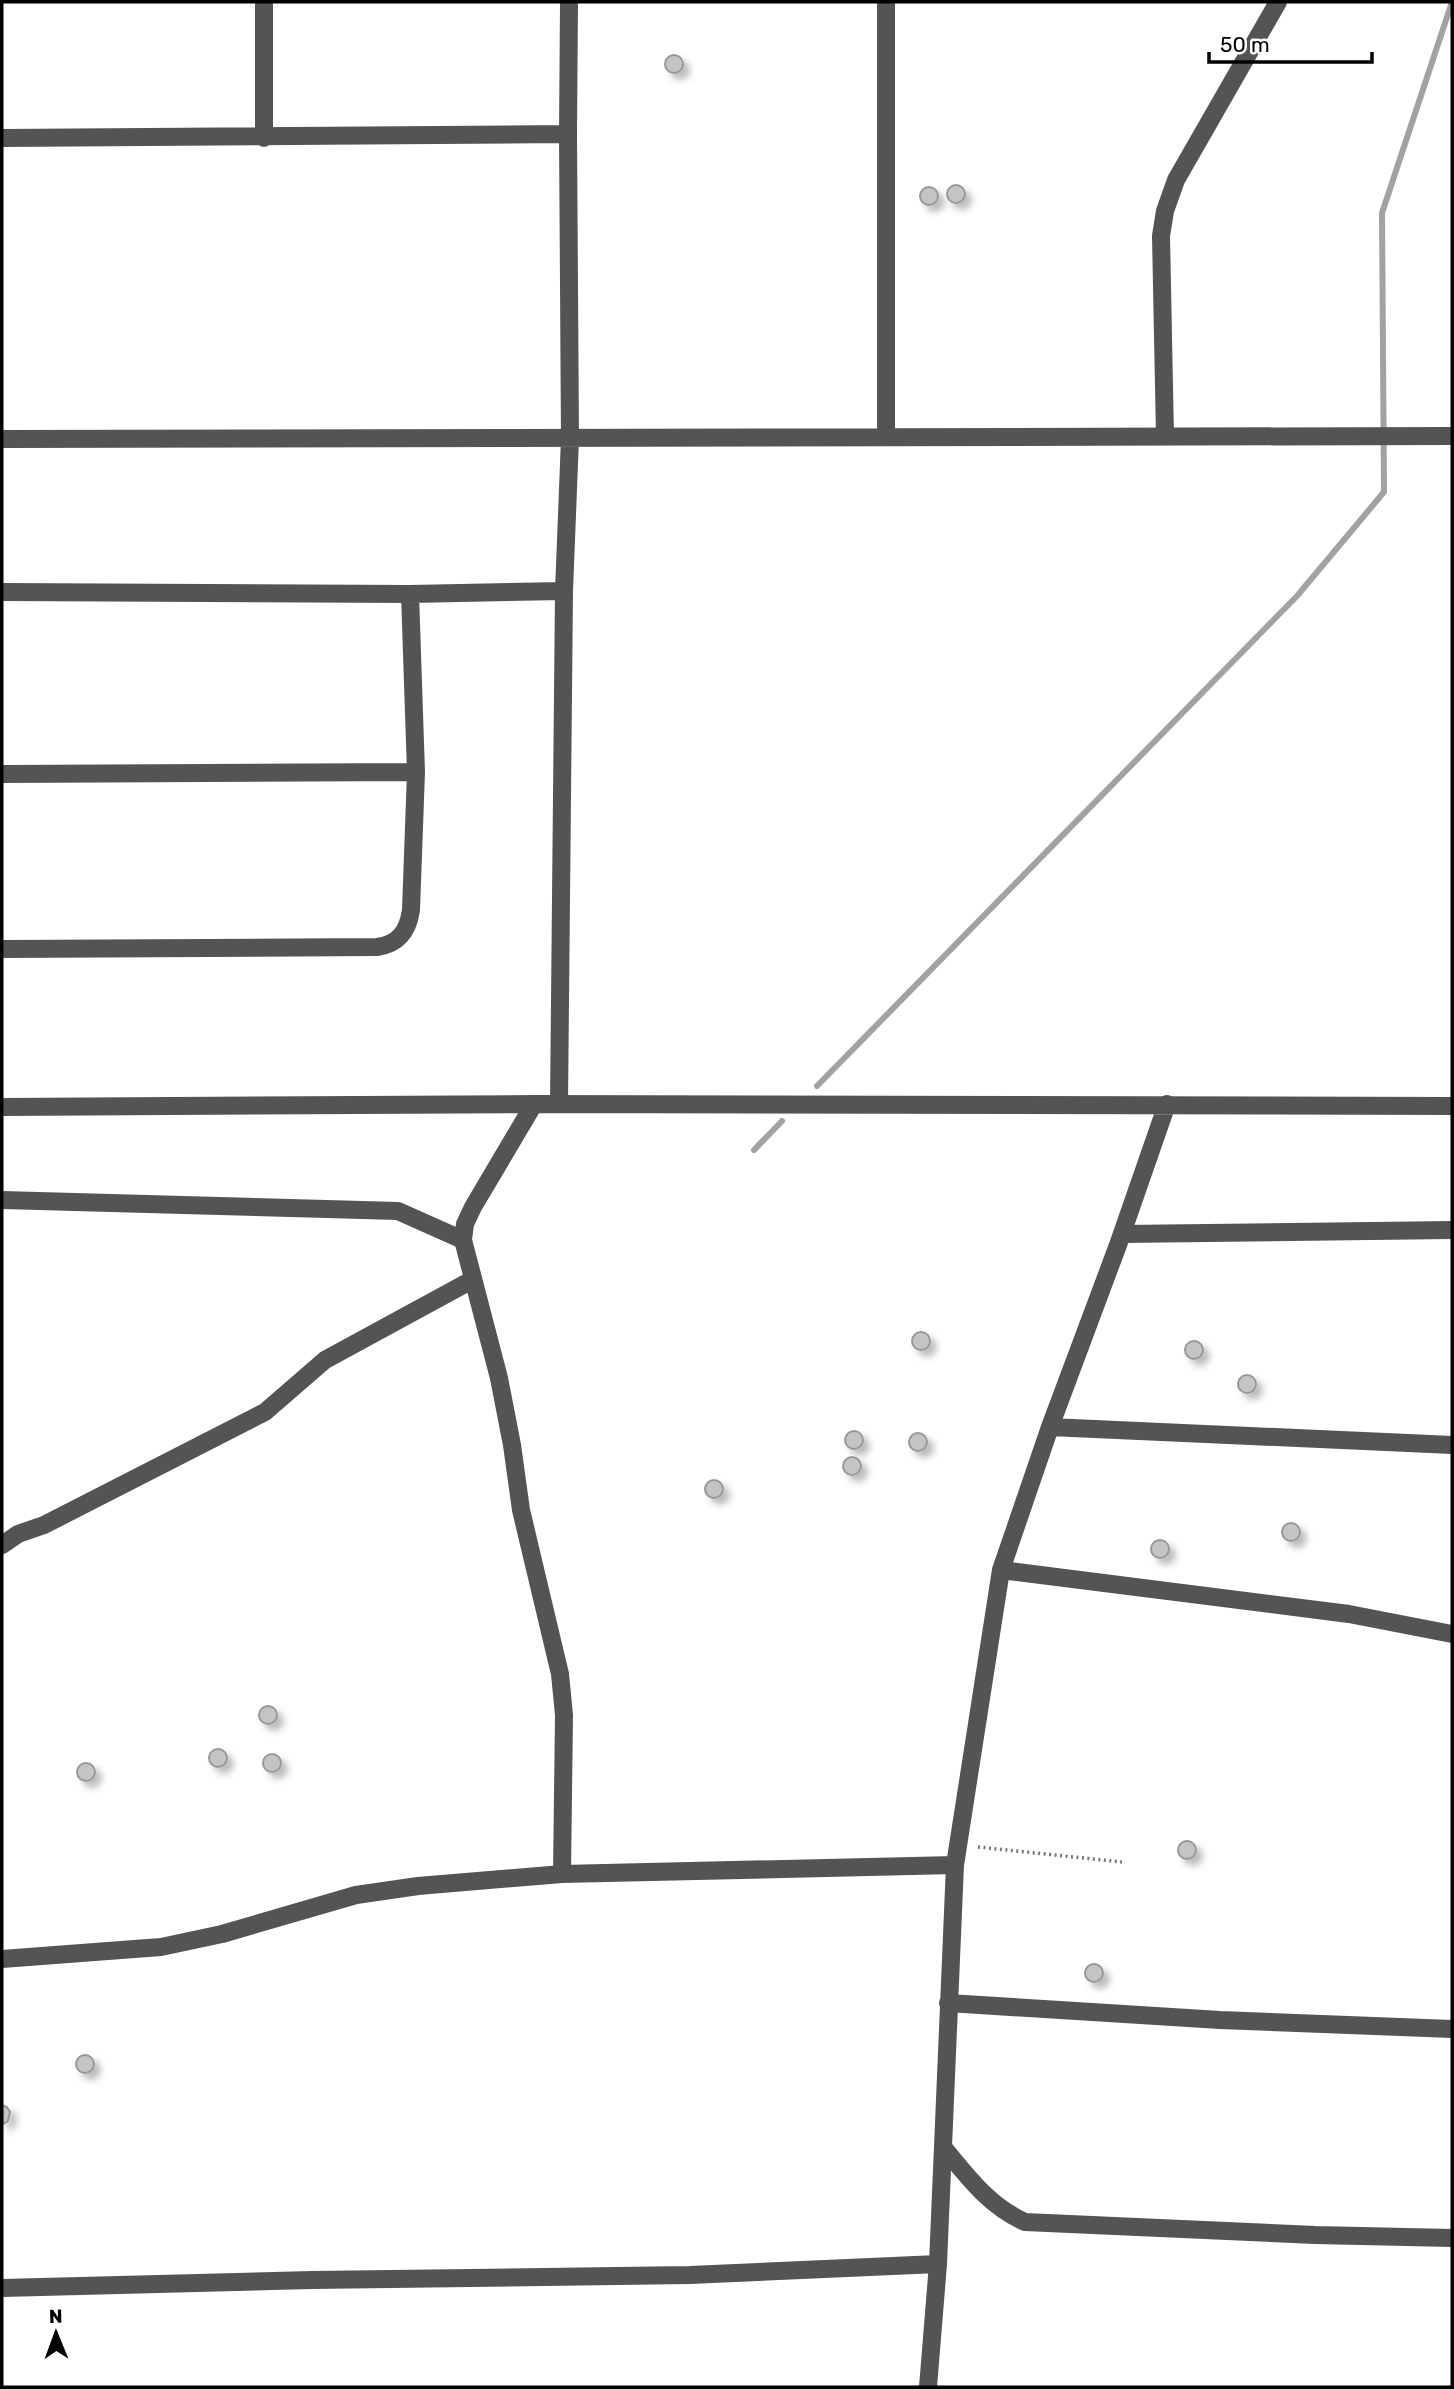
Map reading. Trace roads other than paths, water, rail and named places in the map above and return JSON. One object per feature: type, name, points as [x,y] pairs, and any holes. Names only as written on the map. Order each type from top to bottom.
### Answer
[{"type":"street","points":[[264,2],[264,138]]},
{"type":"street","points":[[559,1104],[564,591],[570,438],[569,2]]},
{"type":"street","points":[[886,2],[886,436]]},
{"type":"street","points":[[1165,436],[1161,236],[1166,211],[1176,180],[1278,2]]},
{"type":"street","points":[[2,138],[568,134]]},
{"type":"street","points":[[2,439],[1452,436]]},
{"type":"street","points":[[2,592],[410,594],[564,591]]},
{"type":"street","points":[[2,949],[388,946],[398,940],[405,932],[411,910],[416,772],[410,594]]},
{"type":"street","points":[[2,774],[416,772]]},
{"type":"street","points":[[534,1104],[473,1207],[465,1224],[463,1240],[499,1378],[521,1510],[560,1674],[564,1715],[562,1874]]},
{"type":"street","points":[[2,1107],[534,1104],[1452,1105]]},
{"type":"street","points":[[928,2387],[938,2264],[955,1865],[1002,1570],[1050,1427],[1167,1104]]},
{"type":"street","points":[[2,1200],[398,1211],[463,1240]]},
{"type":"street","points":[[1122,1234],[1452,1230]]},
{"type":"street","points":[[2,1545],[18,1534],[44,1525],[265,1412],[325,1360],[472,1280]]},
{"type":"street","points":[[1050,1427],[1452,1445]]},
{"type":"street","points":[[1002,1570],[1349,1614],[1452,1634]]},
{"type":"street","points":[[2,1958],[161,1947],[222,1934],[356,1895],[418,1886],[562,1874],[955,1865]]},
{"type":"street","points":[[948,2003],[1220,2020],[1452,2029]]},
{"type":"street","points":[[943,2147],[987,2198],[1006,2213],[1025,2221],[1315,2235],[1452,2238]]},
{"type":"street","points":[[2,2288],[312,2280],[690,2275],[938,2264]]},
{"type":"waterway","points":[[817,1086],[1297,596],[1384,492],[1382,213],[1452,2]]},
{"type":"waterway","points":[[754,1150],[782,1121]]}]
